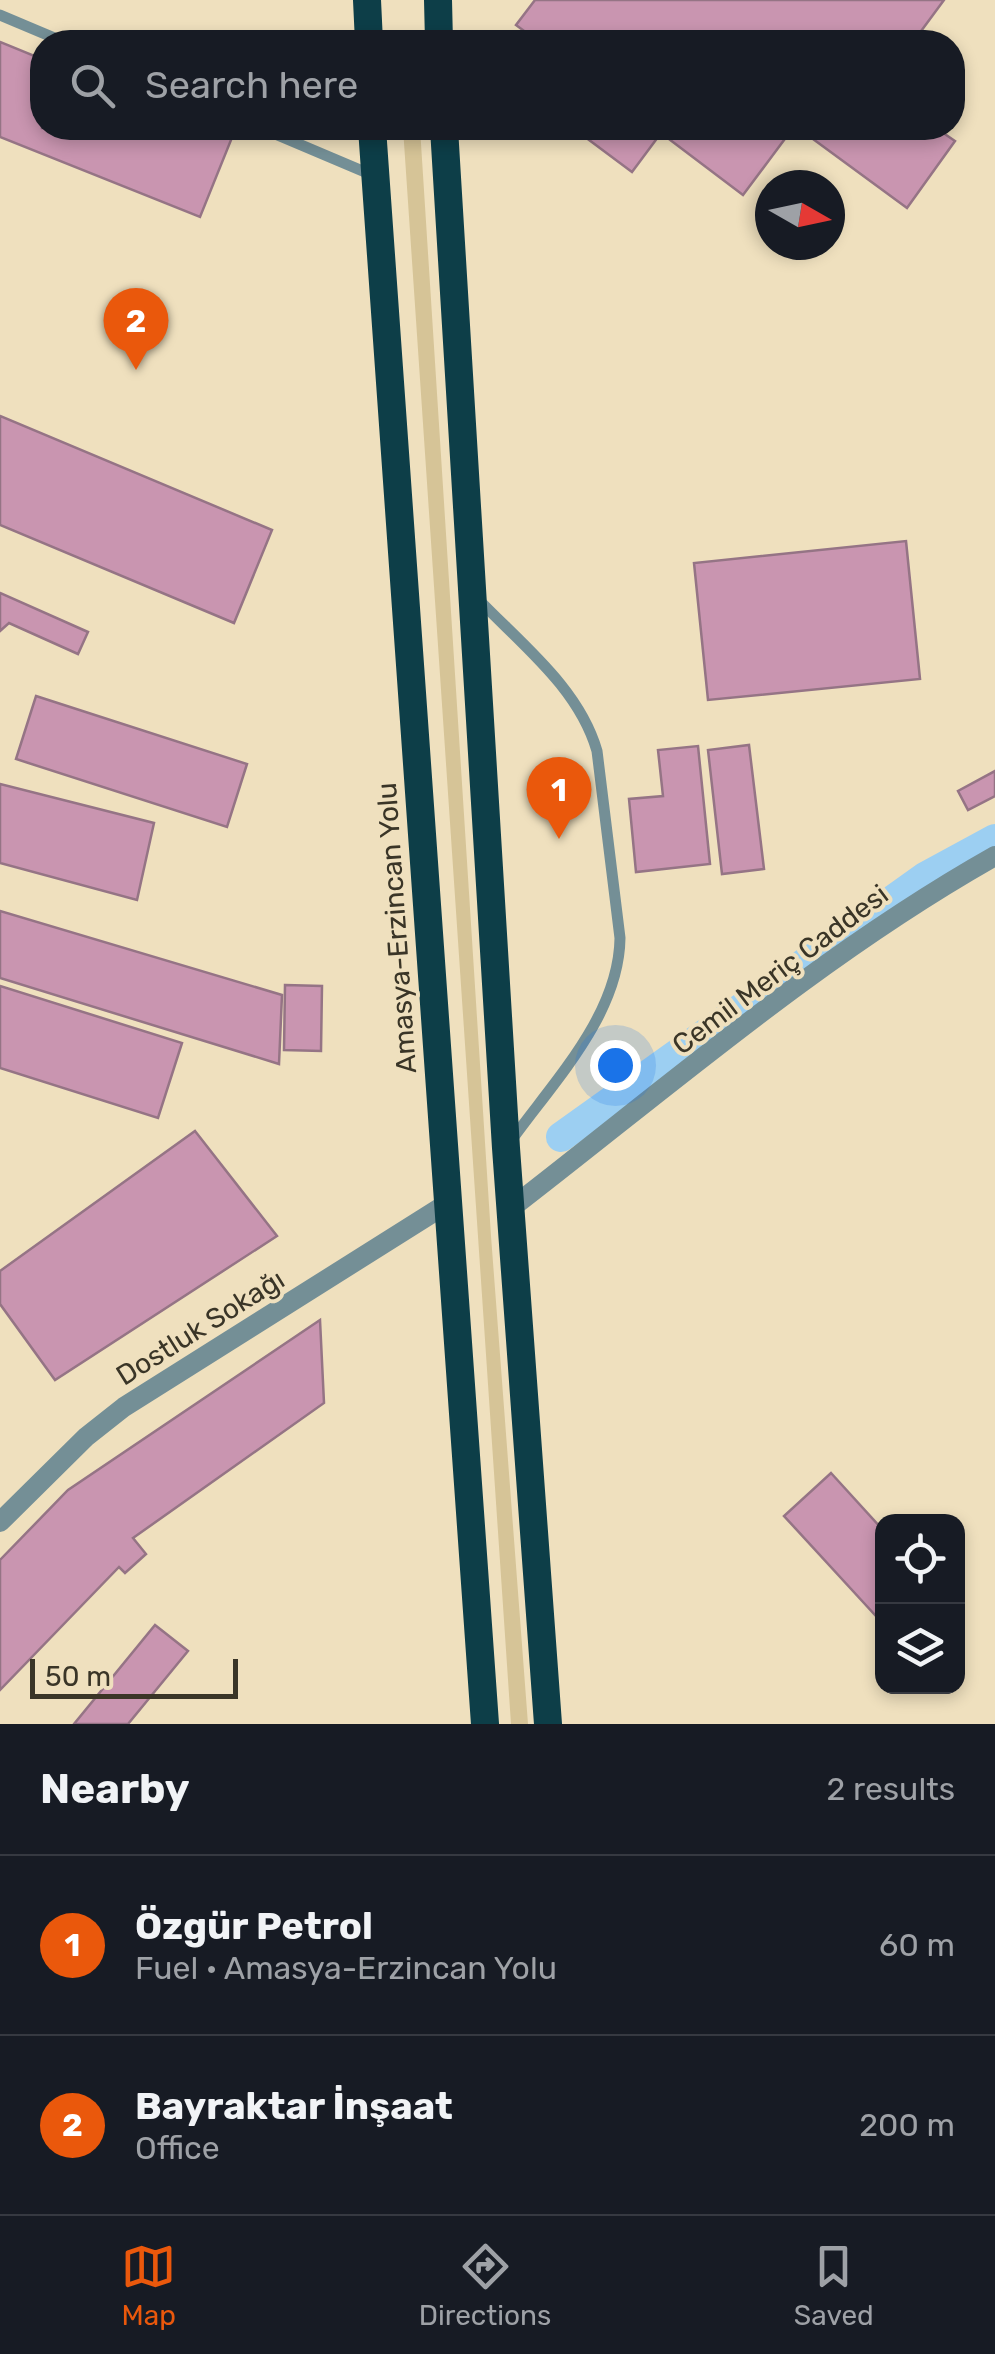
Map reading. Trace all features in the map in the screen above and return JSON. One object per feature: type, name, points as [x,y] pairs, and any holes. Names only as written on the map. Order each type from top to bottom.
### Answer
[{"type":"highway","points":[[367,0],[368,30]]},
{"type":"highway","points":[[438,0],[439,30]]},
{"type":"highway","name":"Amasya-Erzincan Yolu","points":[[372,140],[485,1724]]},
{"type":"highway","points":[[445,140],[476,596],[506,1148],[548,1724]]},
{"type":"street","name":"Cemil Meriç Caddesi","points":[[510,1209],[854,946],[928,894],[995,856]]},
{"type":"street","name":"Dostluk Sokağı","points":[[0,1522],[86,1437],[124,1407],[448,1203]]},
{"type":"lane","points":[[0,15],[36,30]]},
{"type":"lane","points":[[289,140],[374,176]]},
{"type":"lane","points":[[476,596],[575,700],[590,725],[597,750],[620,938],[620,968],[593,1026],[506,1148]]},
{"type":"shaded area","points":[[404,140],[421,140],[491,1236],[528,1724],[511,1724]]},
{"type":"building","points":[[535,0],[944,0],[922,30],[523,30],[516,25]]},
{"type":"building","points":[[0,42],[30,54],[30,140],[231,140],[200,217],[0,137]]},
{"type":"building","points":[[589,140],[656,140],[632,172]]},
{"type":"building","points":[[670,140],[784,140],[762,170],[755,170],[755,179],[743,195]]},
{"type":"building","points":[[814,140],[955,141],[907,208]]},
{"type":"building","points":[[0,416],[272,530],[234,623],[0,525]]},
{"type":"building","points":[[906,541],[920,679],[708,700],[694,563]]},
{"type":"building","points":[[0,593],[88,632],[78,654],[9,623],[0,631]]},
{"type":"building","points":[[36,696],[247,764],[227,827],[16,759]]},
{"type":"building","points":[[749,745],[764,869],[722,874],[708,750]]},
{"type":"building","points":[[698,746],[710,864],[636,872],[629,799],[663,796],[658,750]]},
{"type":"building","points":[[995,771],[995,796],[968,810],[958,791]]},
{"type":"building","points":[[0,784],[154,823],[137,900],[0,863]]},
{"type":"building","points":[[0,911],[282,995],[279,1064],[0,978]]},
{"type":"building","points":[[285,985],[322,986],[321,1051],[284,1050]]},
{"type":"building","points":[[0,986],[182,1043],[158,1118],[0,1068]]},
{"type":"building","points":[[195,1131],[277,1236],[55,1380],[0,1304],[0,1271]]},
{"type":"building","points":[[320,1320],[324,1403],[133,1538],[146,1554],[125,1573],[119,1567],[0,1690],[0,1560],[68,1490]]},
{"type":"building","points":[[831,1473],[875,1521],[875,1615],[784,1516]]},
{"type":"building","points":[[155,1625],[188,1651],[128,1724],[74,1724]]},
{"type":"waterway","points":[[561,1137],[925,877],[995,839]]},
{"type":"place","name":"Bayraktar İnşaat","points":[[136,370]]},
{"type":"place","name":"Özgür Petrol","points":[[559,839]]}]
